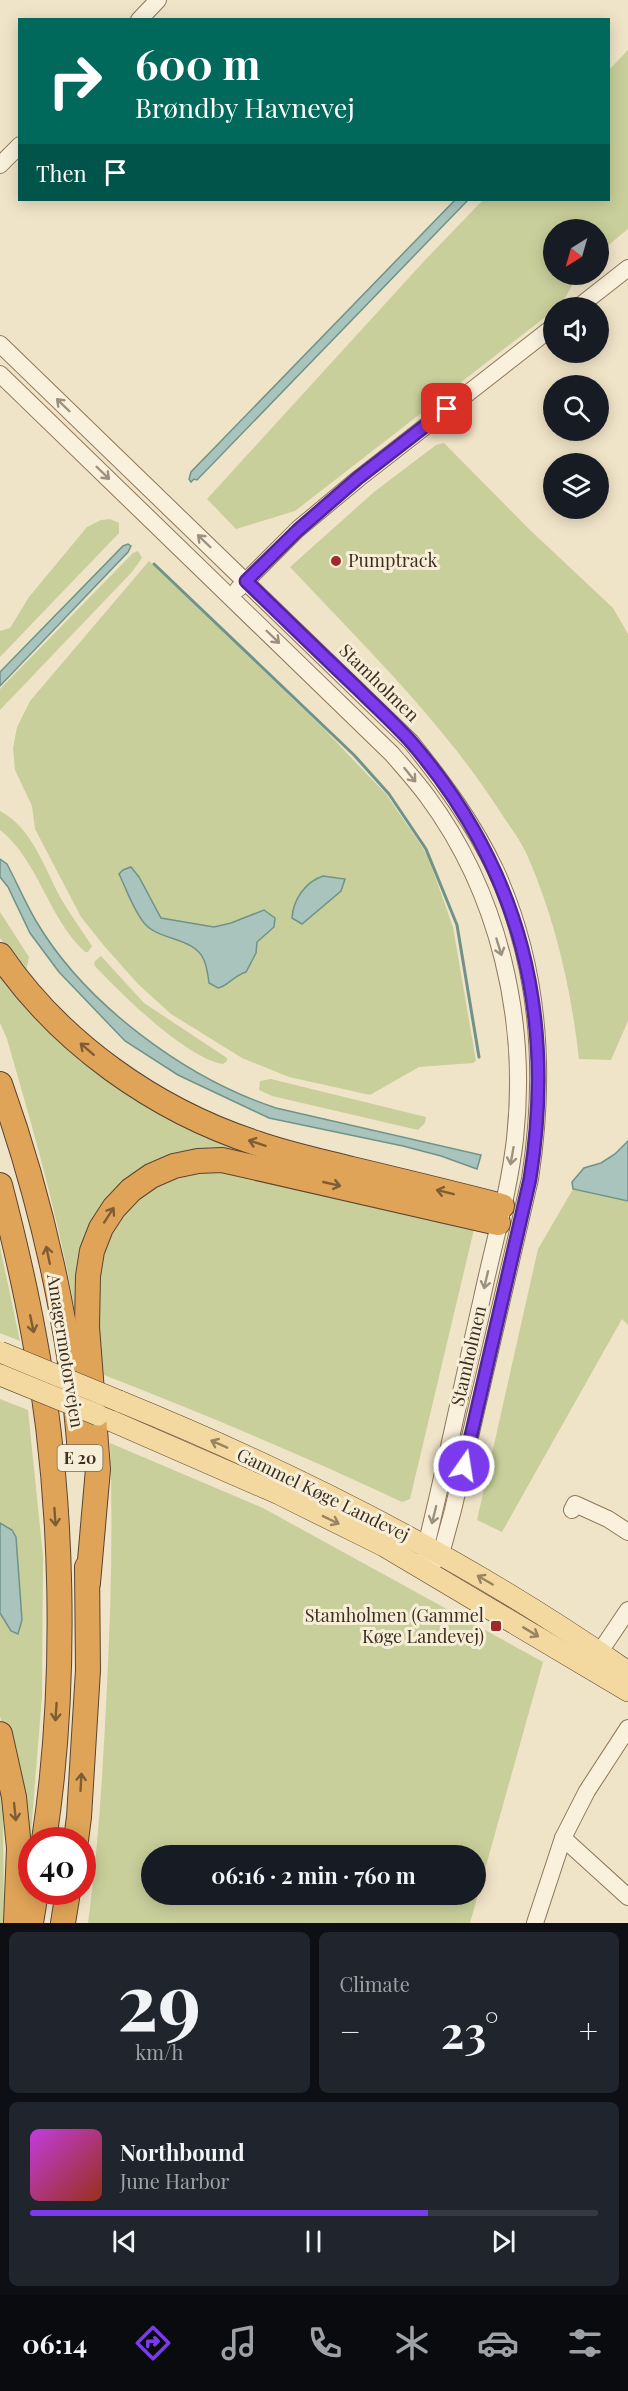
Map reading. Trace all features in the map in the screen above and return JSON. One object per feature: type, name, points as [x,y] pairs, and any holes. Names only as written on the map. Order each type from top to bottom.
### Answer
[{"type":"highway","points":[[0,955],[34,998],[65,1030],[127,1079],[174,1108],[215,1128],[256,1143],[507,1216]]},
{"type":"highway","name":"Amagermotorvejen","points":[[0,1084],[42,1227],[64,1326],[79,1431],[88,1583],[88,1670],[77,1827]]},
{"type":"highway","points":[[88,1583],[98,1469],[87,1327],[88,1276],[92,1251],[101,1228],[114,1208],[131,1190],[151,1176],[174,1166],[198,1161],[222,1160],[507,1216]]},
{"type":"highway","name":"Amagermotorvejen","points":[[0,1185],[35,1338],[51,1452],[57,1554],[58,1686],[50,1803],[46,1827]]},
{"type":"highway","points":[[0,1734],[14,1797],[19,1848],[16,1923]]},
{"type":"highway","points":[[31,1923],[34,1905]]},
{"type":"highway","points":[[63,1923],[66,1905]]},
{"type":"main road","name":"Gammel Køge Landevej","points":[[0,1352],[293,1476],[433,1550],[527,1604],[595,1660],[628,1691]]},
{"type":"main road","name":"Gammel Køge Landevej","points":[[0,1375],[129,1428],[279,1494],[384,1546],[595,1660],[628,1672]]},
{"type":"street","points":[[141,18],[158,0]]},
{"type":"street","points":[[0,165],[18,147]]},
{"type":"street","points":[[591,297],[628,267]]},
{"type":"street","points":[[231,596],[298,530],[358,478],[543,335]]},
{"type":"street","name":"Stamholmen","points":[[0,344],[411,742],[447,788],[473,829],[496,871],[524,954],[536,1026],[539,1106],[536,1142],[507,1216]]},
{"type":"street","name":"Stamholmen","points":[[0,374],[392,754],[427,796],[454,838],[475,878],[504,962],[515,1025],[518,1105],[507,1216],[433,1550],[426,1570]]},
{"type":"street","points":[[572,1510],[574,1504],[608,1519],[628,1532]]},
{"type":"street","points":[[595,1660],[628,1610]]},
{"type":"street","points":[[535,1923],[563,1838],[587,1791],[628,1728]]},
{"type":"street","points":[[563,1838],[626,1893]]},
{"type":"green space","points":[[628,50],[628,229],[609,245],[609,219],[543,219],[543,285],[572,285],[566,297],[543,297],[543,319],[295,511],[236,529],[207,499],[426,259],[482,201],[610,201],[610,69]]},
{"type":"green space","points":[[444,443],[529,529],[613,608],[628,634],[628,1021],[611,1060],[579,1059],[572,1007],[561,956],[538,881],[518,838],[474,774],[425,712],[290,567],[374,492],[436,445]]},
{"type":"green space","points":[[110,519],[119,523],[119,533],[0,657],[0,631],[10,628],[29,597],[87,527],[101,520]]},
{"type":"green space","points":[[138,551],[142,558],[132,572],[0,710],[0,689],[133,553]]},
{"type":"green space","points":[[149,561],[323,728],[386,794],[427,854],[453,927],[476,1061],[473,1063],[419,1067],[370,1095],[289,1077],[242,1058],[171,1014],[138,984],[81,917],[35,829],[32,806],[15,770],[13,748],[17,727],[30,701]]},
{"type":"green space","points":[[0,811],[22,828],[38,852],[63,902],[92,946],[88,952],[85,952],[72,938],[25,857],[0,830]]},
{"type":"green space","points":[[0,912],[29,957],[26,972],[0,938]]},
{"type":"green space","points":[[101,956],[144,1003],[227,1058],[227,1061],[223,1064],[208,1059],[173,1038],[154,1023],[94,965]]},
{"type":"green space","points":[[0,966],[51,1026],[296,1161],[231,1154],[129,1183],[81,1313],[75,1312],[45,1174],[7,1039],[0,1023]]},
{"type":"green space","points":[[271,1079],[426,1117],[425,1123],[418,1130],[272,1096],[259,1090],[260,1081]]},
{"type":"green space","points":[[226,1167],[475,1225],[410,1499],[402,1502],[252,1435],[99,1373],[96,1277],[103,1247],[116,1219],[156,1179]]},
{"type":"green space","points":[[573,1189],[628,1201],[628,1325],[622,1319],[502,1532],[477,1520],[538,1249]]},
{"type":"green space","points":[[0,1247],[20,1341],[0,1333]]},
{"type":"green space","points":[[0,1399],[28,1410],[43,1556],[42,1696],[31,1827],[24,1827],[10,1752],[0,1716]]},
{"type":"green space","points":[[110,1443],[263,1508],[543,1662],[486,1866],[486,1845],[141,1845],[141,1905],[475,1905],[470,1923],[88,1923],[90,1905],[96,1905],[96,1854],[107,1686],[111,1564]]},
{"type":"green space","points":[[0,1791],[3,1804],[4,1923],[0,1923]]},
{"type":"water","points":[[454,201],[467,201],[197,480],[194,479],[191,482],[189,479],[191,472]]},
{"type":"water","points":[[128,544],[131,546],[128,552],[0,686],[0,672],[123,546]]},
{"type":"water","points":[[0,859],[7,864],[36,921],[57,952],[81,981],[109,1009],[173,1058],[242,1095],[276,1108],[481,1155],[477,1169],[403,1146],[269,1118],[178,1075],[125,1041],[59,972],[30,933],[8,887],[0,877]]},
{"type":"water","points":[[131,867],[139,877],[161,918],[214,927],[264,910],[275,918],[274,927],[257,942],[256,953],[246,972],[218,988],[209,983],[205,963],[193,947],[159,934],[145,924],[119,874]]},
{"type":"water","points":[[323,876],[345,879],[341,891],[302,924],[292,918],[298,898],[306,887]]},
{"type":"water","points":[[628,1141],[628,1201],[573,1189],[572,1182],[584,1168],[601,1163],[615,1154]]},
{"type":"water","points":[[0,1523],[12,1530],[16,1537],[22,1620],[18,1634],[11,1631],[0,1613]]},
{"type":"waterway","points":[[154,564],[354,755],[389,794],[426,849],[457,925],[479,1057]]},
{"type":"place","name":"Pumptrack","points":[[336,561]]},
{"type":"place","name":"Stamholmen (Gammel Køge Landevej)","points":[[496,1626]]},
{"type":"route","points":[[447,409],[358,478],[276,550],[246,581],[411,742],[447,788],[496,871],[524,954],[536,1026],[539,1073],[536,1142],[530,1179],[464,1466]]}]
